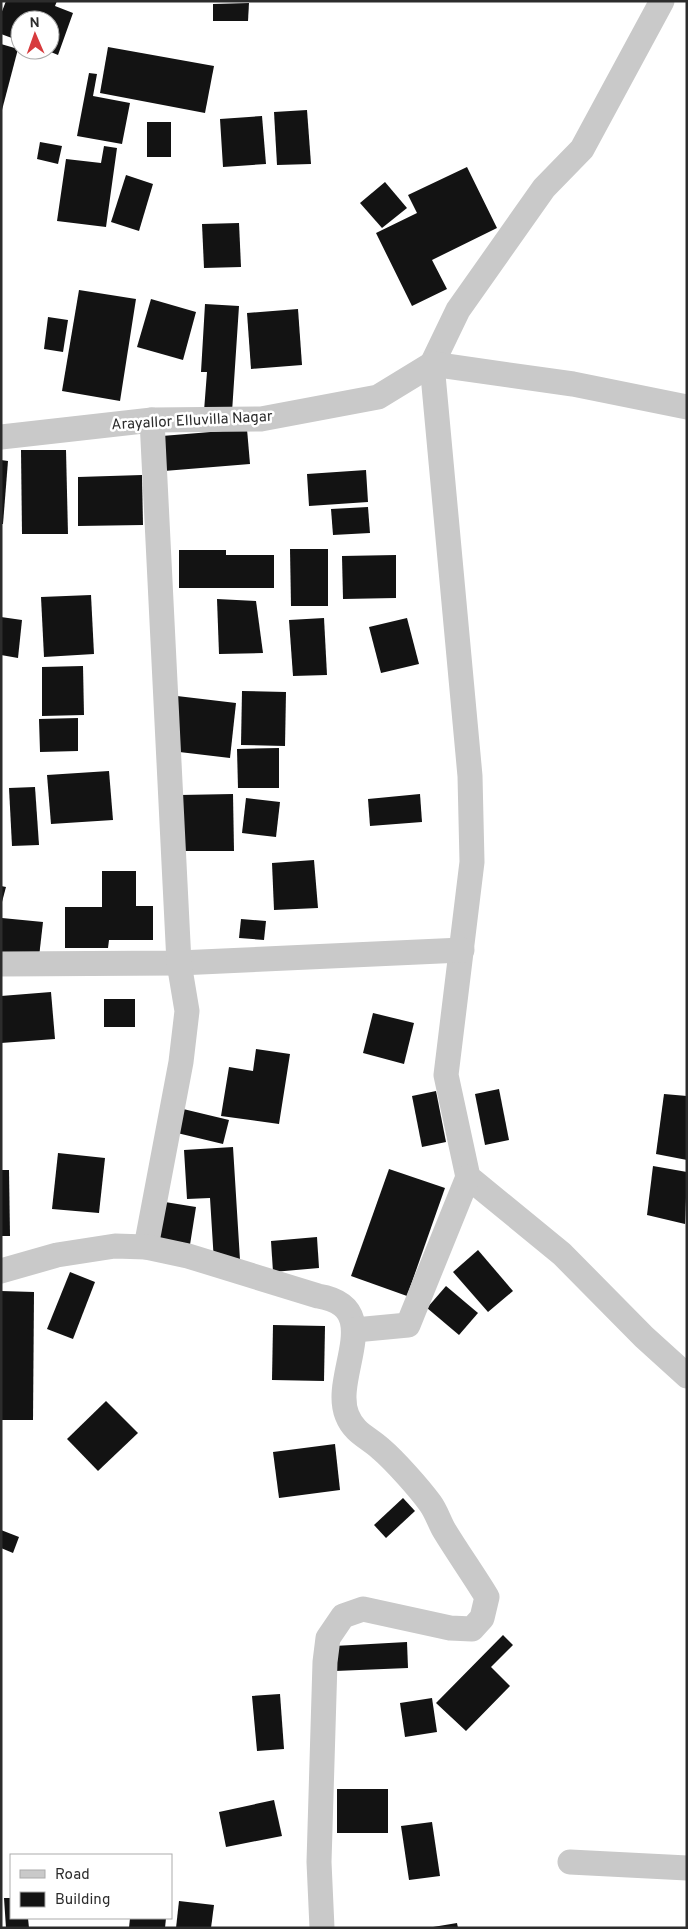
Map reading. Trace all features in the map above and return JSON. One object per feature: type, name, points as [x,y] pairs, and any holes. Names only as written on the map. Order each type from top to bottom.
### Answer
[{"type":"street","points":[[355,1330],[408,1325],[468,1177],[446,1075],[472,862],[470,776],[432,364],[458,310],[544,188],[582,149],[662,1]]},
{"type":"street","points":[[432,364],[574,384],[687,407]]},
{"type":"street","name":"Arayallor Elluvilla Nagar","points":[[1,437],[152,420],[261,419],[378,397],[432,364]]},
{"type":"street","points":[[146,1248],[181,1062],[187,1011],[180,962],[152,420]]},
{"type":"street","points":[[1,964],[180,962],[462,950]]},
{"type":"street","points":[[468,1177],[562,1254],[644,1337],[687,1376]]},
{"type":"street","points":[[1,1271],[57,1255],[115,1246],[146,1248],[188,1256],[318,1296],[332,1298],[345,1308],[355,1330],[344,1393],[346,1414],[356,1432],[381,1449],[430,1503],[443,1528],[487,1597],[482,1618],[472,1629],[450,1628],[363,1609],[343,1616],[328,1638],[325,1662],[320,1862],[322,1928]]},
{"type":"street","points":[[570,1862],[687,1868]]},
{"type":"building","points":[[6,1],[57,1],[55,6],[73,13],[60,49],[60,10],[10,10],[10,37],[1,34],[1,14]]},
{"type":"building","points":[[249,3],[248,21],[213,21],[213,4]]},
{"type":"building","points":[[1,44],[10,47],[10,60],[15,60],[1,110]]},
{"type":"building","points":[[108,47],[214,66],[205,113],[100,93]]},
{"type":"building","points":[[89,73],[97,74],[93,96],[130,103],[122,144],[77,136]]},
{"type":"building","points":[[307,110],[311,164],[277,165],[274,112]]},
{"type":"building","points":[[262,116],[266,164],[223,167],[220,119]]},
{"type":"building","points":[[147,122],[171,122],[171,157],[147,157]]},
{"type":"building","points":[[40,142],[62,146],[58,164],[37,159]]},
{"type":"building","points":[[104,146],[117,148],[106,227],[57,221],[66,159],[101,163]]},
{"type":"building","points":[[467,167],[497,228],[432,260],[447,289],[412,306],[376,233],[417,213],[408,195]]},
{"type":"building","points":[[126,175],[153,184],[139,231],[111,222]]},
{"type":"building","points":[[385,182],[407,208],[382,228],[360,203]]},
{"type":"building","points":[[239,223],[241,267],[204,268],[202,224]]},
{"type":"building","points":[[79,290],[136,299],[120,401],[62,391]]},
{"type":"building","points":[[151,299],[196,312],[183,360],[137,347]]},
{"type":"building","points":[[205,304],[239,306],[232,412],[204,411],[207,372],[201,372]]},
{"type":"building","points":[[298,309],[302,365],[251,369],[247,313]]},
{"type":"building","points":[[48,317],[68,320],[63,352],[44,349]]},
{"type":"building","points":[[247,429],[250,464],[164,471],[162,436]]},
{"type":"building","points":[[21,450],[66,450],[68,534],[22,534]]},
{"type":"building","points":[[1,460],[8,461],[3,524],[1,524]]},
{"type":"building","points":[[366,470],[368,502],[309,506],[307,474]]},
{"type":"building","points":[[142,475],[143,525],[78,526],[78,477]]},
{"type":"building","points":[[368,507],[370,533],[333,535],[331,509]]},
{"type":"building","points":[[290,549],[328,549],[328,606],[291,606]]},
{"type":"building","points":[[179,550],[226,550],[226,555],[274,555],[274,588],[179,588]]},
{"type":"building","points":[[396,555],[396,598],[343,599],[342,556]]},
{"type":"building","points":[[91,595],[94,654],[44,657],[41,597]]},
{"type":"building","points":[[217,599],[256,601],[263,653],[219,654]]},
{"type":"building","points":[[1,617],[22,620],[18,658],[1,655]]},
{"type":"building","points":[[324,618],[327,675],[293,676],[289,620]]},
{"type":"building","points":[[407,618],[419,664],[381,673],[369,627]]},
{"type":"building","points":[[83,666],[84,715],[42,716],[42,667]]},
{"type":"building","points":[[242,691],[286,692],[285,746],[241,745]]},
{"type":"building","points":[[177,696],[236,703],[230,758],[171,751]]},
{"type":"building","points":[[78,718],[78,751],[40,752],[39,719]]},
{"type":"building","points":[[279,748],[279,788],[238,788],[237,749]]},
{"type":"building","points":[[109,771],[113,820],[51,824],[47,775]]},
{"type":"building","points":[[35,787],[39,845],[12,846],[9,788]]},
{"type":"building","points":[[233,794],[234,851],[182,851],[180,795]]},
{"type":"building","points":[[420,794],[422,822],[370,826],[368,799]]},
{"type":"building","points":[[246,798],[280,802],[276,837],[242,833]]},
{"type":"building","points":[[314,860],[318,908],[274,910],[272,863]]},
{"type":"building","points":[[102,871],[136,871],[136,906],[153,906],[153,940],[109,940],[108,948],[65,948],[65,907],[102,907]]},
{"type":"building","points":[[1,886],[6,887],[2,902],[1,902]]},
{"type":"building","points":[[2,918],[43,922],[39,957],[1,953]]},
{"type":"building","points":[[241,919],[266,921],[264,940],[239,938]]},
{"type":"building","points":[[51,992],[55,1039],[1,1043],[1,996]]},
{"type":"building","points":[[104,999],[135,999],[135,1027],[104,1027]]},
{"type":"building","points":[[373,1013],[414,1023],[404,1064],[363,1053]]},
{"type":"building","points":[[256,1049],[290,1054],[279,1124],[221,1116],[229,1067],[253,1071]]},
{"type":"building","points":[[499,1089],[509,1140],[485,1145],[475,1094]]},
{"type":"building","points":[[436,1091],[446,1142],[422,1147],[412,1096]]},
{"type":"building","points":[[664,1094],[687,1096],[687,1160],[656,1154]]},
{"type":"building","points":[[179,1108],[229,1120],[223,1144],[173,1132]]},
{"type":"building","points":[[233,1147],[240,1260],[214,1262],[210,1198],[187,1199],[184,1150]]},
{"type":"building","points":[[58,1153],[105,1158],[99,1213],[52,1209]]},
{"type":"building","points":[[653,1166],[687,1172],[685,1224],[647,1215]]},
{"type":"building","points":[[389,1169],[445,1188],[407,1296],[351,1276]]},
{"type":"building","points":[[1,1170],[9,1170],[10,1236],[1,1236]]},
{"type":"building","points":[[165,1202],[196,1207],[189,1251],[157,1245]]},
{"type":"building","points":[[317,1237],[319,1268],[273,1272],[271,1241]]},
{"type":"building","points":[[478,1250],[513,1291],[488,1312],[453,1272]]},
{"type":"building","points":[[70,1272],[95,1282],[73,1339],[47,1329]]},
{"type":"building","points":[[446,1286],[478,1313],[459,1335],[427,1308]]},
{"type":"building","points":[[1,1291],[34,1292],[33,1420],[1,1420]]},
{"type":"building","points":[[273,1325],[325,1326],[324,1381],[272,1380]]},
{"type":"building","points":[[106,1401],[138,1433],[98,1471],[67,1439]]},
{"type":"building","points":[[335,1444],[340,1490],[279,1498],[273,1452]]},
{"type":"building","points":[[403,1498],[415,1511],[386,1538],[374,1525]]},
{"type":"building","points":[[1,1530],[19,1537],[13,1553],[1,1548]]},
{"type":"building","points":[[503,1635],[513,1645],[491,1667],[510,1686],[466,1731],[436,1703]]},
{"type":"building","points":[[407,1642],[408,1668],[335,1671],[334,1646]]},
{"type":"building","points":[[280,1694],[284,1749],[257,1751],[252,1696]]},
{"type":"building","points":[[432,1698],[437,1732],[405,1737],[400,1703]]},
{"type":"building","points":[[337,1789],[388,1789],[388,1833],[337,1833]]},
{"type":"building","points":[[274,1800],[282,1836],[226,1847],[219,1812]]},
{"type":"building","points":[[432,1822],[440,1876],[409,1880],[401,1826]]},
{"type":"building","points":[[4,1898],[10,1898],[10,1919],[28,1919],[29,1928],[6,1928]]},
{"type":"building","points":[[179,1901],[214,1905],[211,1928],[176,1928]]},
{"type":"building","points":[[130,1919],[166,1919],[165,1928],[129,1928]]},
{"type":"building","points":[[457,1923],[458,1928],[433,1928],[433,1927]]}]
